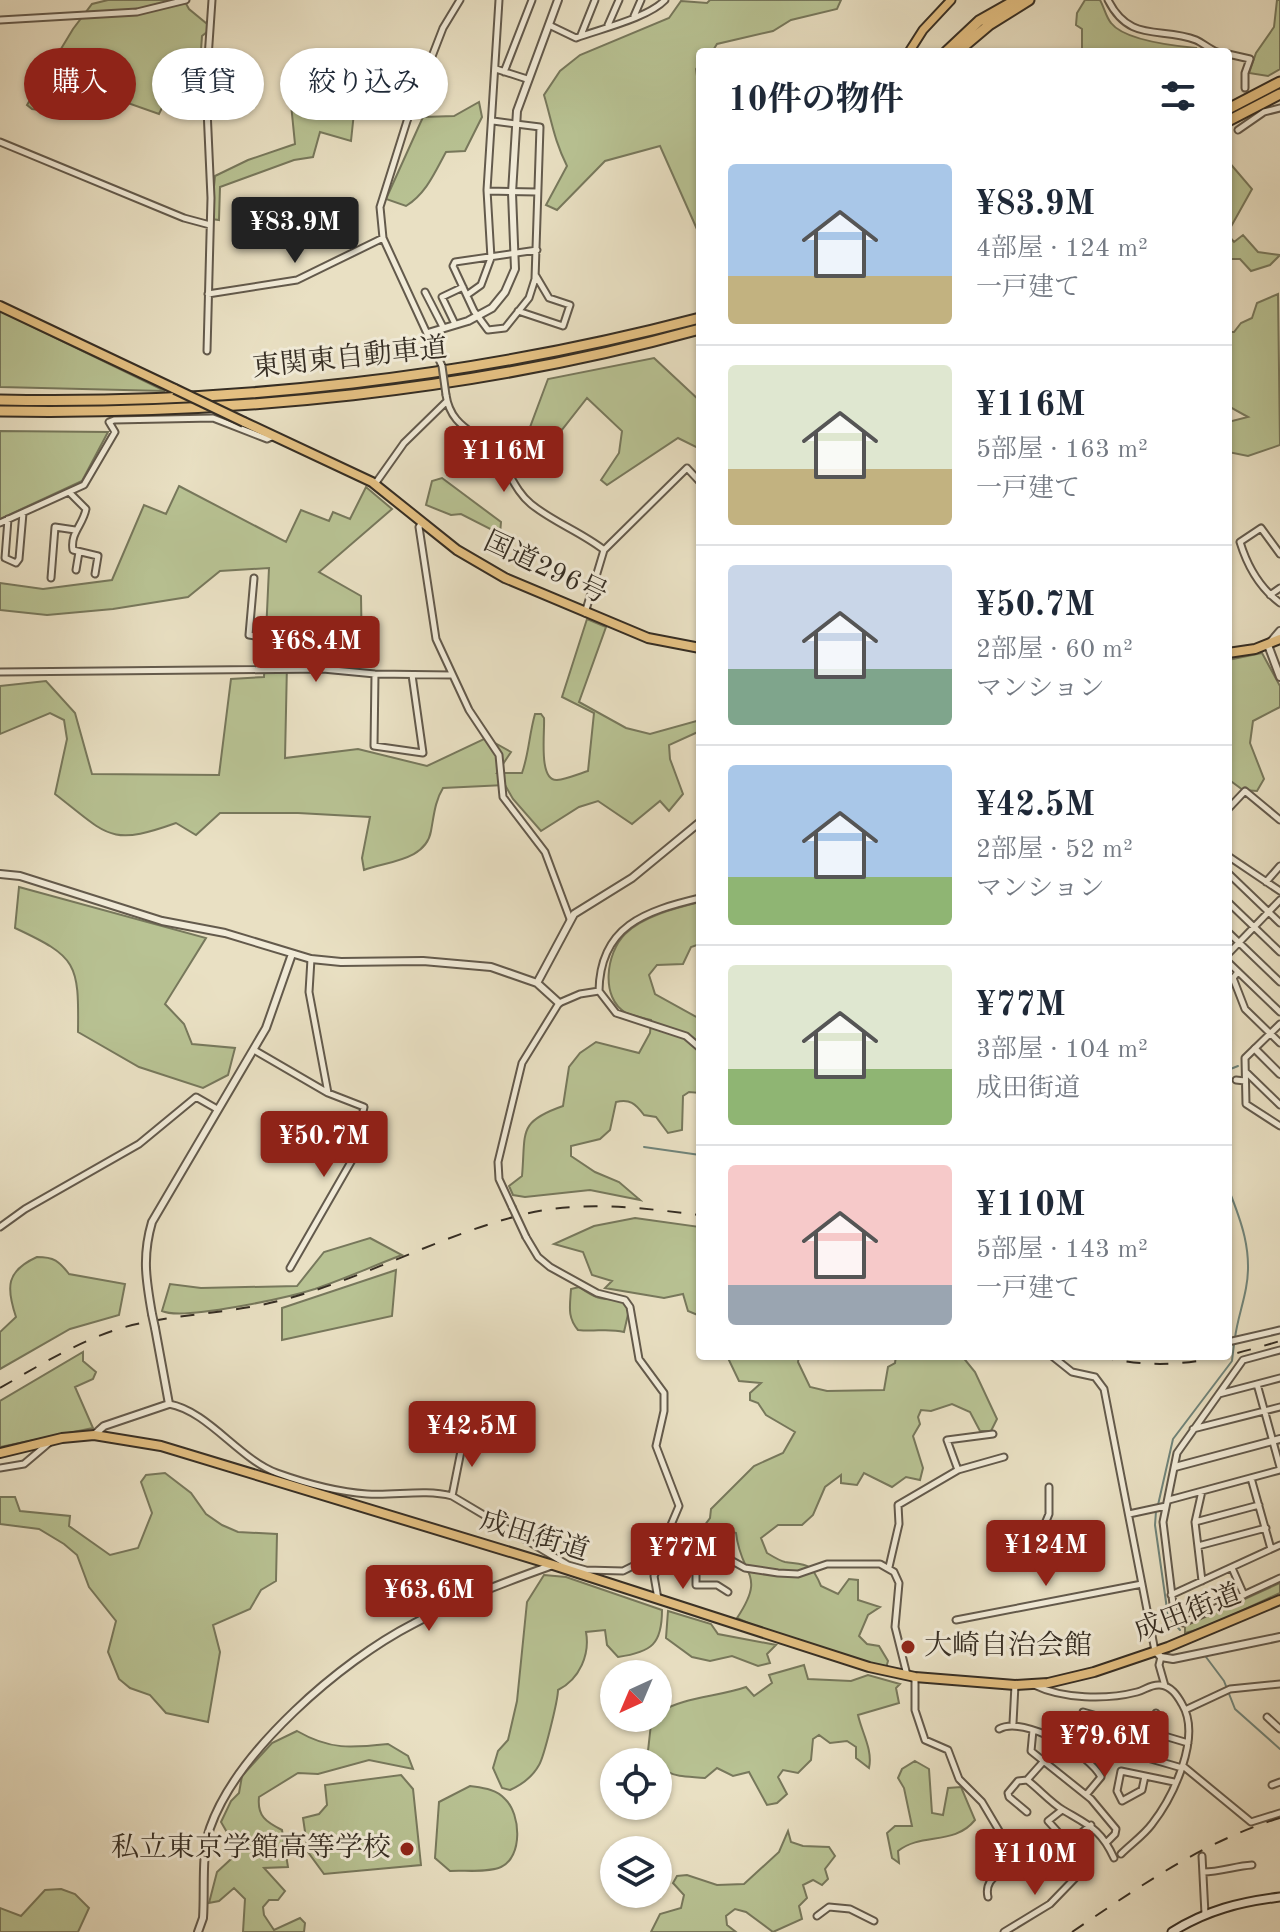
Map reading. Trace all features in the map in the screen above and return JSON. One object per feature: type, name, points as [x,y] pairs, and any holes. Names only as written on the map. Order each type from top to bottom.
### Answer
[{"type":"highway","points":[[950,48],[979,21],[1016,0]]},
{"type":"highway","points":[[962,48],[989,25],[1029,0]]},
{"type":"highway","points":[[1232,107],[1280,82]]},
{"type":"highway","points":[[1232,121],[1280,94]]},
{"type":"highway","name":"国道296号","points":[[0,306],[375,484],[488,569],[648,638],[696,647]]},
{"type":"highway","name":"東関東自動車道","points":[[0,400],[180,399],[451,370],[584,347],[696,319]]},
{"type":"highway","name":"東関東自動車道","points":[[0,411],[183,409],[408,387],[533,368],[696,330]]},
{"type":"highway","points":[[1232,652],[1268,645],[1280,639]]},
{"type":"highway","name":"成田街道","points":[[0,1453],[94,1435],[133,1439],[171,1448],[566,1567],[657,1600],[869,1667],[911,1677],[1015,1685],[1068,1680],[1158,1654],[1280,1600]]},
{"type":"main road","points":[[909,48],[921,26],[944,0]]},
{"type":"main road","points":[[910,48],[951,0]]},
{"type":"main road","points":[[1172,1932],[1205,1914],[1242,1902],[1280,1897]]},
{"type":"street","points":[[0,20],[137,12],[186,0]]},
{"type":"street","points":[[207,351],[210,225],[206,87],[212,0]]},
{"type":"street","points":[[460,0],[443,28],[389,175],[380,207],[383,238],[442,366],[447,398],[462,428],[497,454],[522,497],[604,550]]},
{"type":"street","points":[[467,295],[481,285],[491,258],[487,191],[499,0]]},
{"type":"street","points":[[504,72],[532,0]]},
{"type":"street","points":[[428,333],[492,308],[505,292],[515,269],[512,193],[516,124],[527,79],[558,0]]},
{"type":"street","points":[[581,36],[595,0]]},
{"type":"street","points":[[608,26],[619,0]]},
{"type":"street","points":[[633,17],[641,0]]},
{"type":"street","points":[[549,25],[576,38],[633,17],[665,0]]},
{"type":"street","points":[[1108,0],[1124,21],[1133,27],[1156,35],[1197,40],[1207,48]]},
{"type":"street","points":[[1232,55],[1250,59],[1245,73],[1245,88]]},
{"type":"street","points":[[496,69],[527,79]]},
{"type":"street","points":[[1232,123],[1238,130],[1264,112],[1280,108]]},
{"type":"street","points":[[493,121],[540,127],[537,250],[535,275],[529,298],[505,328],[488,330],[477,316],[453,266],[455,262],[537,250]]},
{"type":"street","points":[[0,142],[184,218],[210,225]]},
{"type":"street","points":[[487,191],[537,192]]},
{"type":"street","points":[[208,294],[297,280],[383,238]]},
{"type":"street","points":[[518,311],[563,326],[570,305],[549,298],[535,275]]},
{"type":"street","points":[[455,324],[442,297],[463,287]]},
{"type":"street","points":[[425,292],[443,327]]},
{"type":"street","points":[[375,484],[404,443],[447,398]]},
{"type":"street","points":[[0,523],[86,483],[115,432],[109,422],[114,420],[213,418],[264,439],[274,436]]},
{"type":"street","points":[[585,613],[604,550],[687,468],[696,478]]},
{"type":"street","points":[[69,492],[86,509],[83,524],[76,530],[71,547],[98,556],[95,574]]},
{"type":"street","points":[[8,519],[5,558],[16,563],[19,559],[23,513]]},
{"type":"street","points":[[422,522],[419,527],[432,626],[474,719],[499,755],[503,797],[545,852],[570,919]]},
{"type":"street","points":[[51,578],[55,527],[76,530]]},
{"type":"street","points":[[1280,554],[1261,528],[1240,542],[1246,562],[1270,595],[1280,603]]},
{"type":"street","points":[[76,570],[79,552]]},
{"type":"street","points":[[254,578],[249,635],[261,637],[259,669]]},
{"type":"street","points":[[1270,595],[1280,588]]},
{"type":"street","points":[[1280,631],[1268,645],[1280,677]]},
{"type":"street","points":[[0,672],[323,669],[375,674],[452,675]]},
{"type":"street","points":[[375,674],[374,746],[423,753],[412,675]]},
{"type":"street","points":[[1232,805],[1245,791],[1280,820]]},
{"type":"street","points":[[537,983],[570,919],[586,905],[632,878],[696,825]]},
{"type":"street","points":[[1232,859],[1280,891]]},
{"type":"street","points":[[1266,882],[1280,866]]},
{"type":"street","points":[[0,874],[41,882],[162,921],[225,933],[311,959],[341,962],[423,961],[505,971],[537,983],[559,1003]]},
{"type":"street","points":[[1232,877],[1280,923]]},
{"type":"street","points":[[696,899],[670,905],[618,932],[603,956],[599,991],[616,1013],[686,1036],[696,1045]]},
{"type":"street","points":[[1232,950],[1280,900]]},
{"type":"street","points":[[1232,906],[1280,952]]},
{"type":"street","points":[[1232,936],[1280,982]]},
{"type":"street","points":[[169,1404],[143,1265],[145,1245],[164,1199],[266,1028],[292,954]]},
{"type":"street","points":[[311,959],[309,992],[328,1093]]},
{"type":"street","points":[[1232,966],[1280,1012]]},
{"type":"street","points":[[1238,972],[1233,978],[1245,1009],[1280,1043]]},
{"type":"street","points":[[599,991],[580,994],[559,1003],[522,1063],[510,1102],[498,1162],[499,1179],[538,1257],[597,1293],[625,1300],[630,1307],[639,1359],[664,1393],[664,1411],[656,1446],[679,1506],[668,1532],[668,1549],[654,1576],[659,1593],[657,1600]]},
{"type":"street","points":[[1280,1024],[1245,1058],[1246,1104],[1280,1126]]},
{"type":"street","points":[[1255,1049],[1280,1074]]},
{"type":"street","points":[[254,1050],[328,1093],[364,1107],[359,1148],[290,1268]]},
{"type":"street","points":[[1245,1072],[1280,1105]]},
{"type":"street","points":[[1236,1080],[1245,1081]]},
{"type":"street","points":[[0,1227],[25,1209],[139,1144],[196,1097],[217,1109]]},
{"type":"street","points":[[1232,1341],[1280,1330]]},
{"type":"street","points":[[1280,1350],[1243,1360],[1180,1446],[1163,1522],[1174,1612],[1183,1623],[1280,1578]]},
{"type":"street","points":[[1057,1360],[1072,1372],[1095,1377],[1102,1382],[1165,1686]]},
{"type":"street","points":[[1217,1395],[1280,1378]]},
{"type":"street","points":[[1129,1514],[1280,1469],[1277,1440],[1257,1384]]},
{"type":"street","points":[[94,1435],[104,1426],[169,1404],[186,1410],[274,1472],[343,1491],[452,1496],[566,1567],[623,1571],[668,1549],[696,1548],[709,1548],[745,1568],[778,1573],[798,1574],[827,1564],[855,1562],[889,1567]]},
{"type":"street","points":[[1192,1429],[1280,1407]]},
{"type":"street","points":[[452,1496],[461,1451],[470,1434]]},
{"type":"street","points":[[958,1470],[947,1440],[993,1434]]},
{"type":"street","points":[[1175,1467],[1277,1440]]},
{"type":"street","points":[[0,1468],[24,1464],[51,1441]]},
{"type":"street","points":[[1004,1457],[958,1470],[898,1505],[899,1524],[889,1567],[899,1583],[895,1627],[911,1677],[915,1710],[925,1740],[948,1750],[959,1779],[982,1802],[1014,1856]]},
{"type":"street","points":[[1251,1478],[1271,1549]]},
{"type":"street","points":[[1044,1526],[1049,1514],[1049,1487]]},
{"type":"street","points":[[1202,1491],[1195,1522],[1202,1581]]},
{"type":"street","points":[[1195,1522],[1259,1505]]},
{"type":"street","points":[[1198,1546],[1266,1528]]},
{"type":"street","points":[[1171,1595],[1280,1545]]},
{"type":"street","points":[[696,1548],[696,1585],[717,1585],[728,1592]]},
{"type":"street","points":[[198,1932],[203,1918],[209,1832],[240,1774],[269,1736],[355,1661],[397,1633],[483,1589],[553,1565]]},
{"type":"street","points":[[1232,1568],[1244,1595]]},
{"type":"street","points":[[956,1620],[1142,1584]]},
{"type":"street","points":[[1158,1654],[1173,1659],[1280,1637]]},
{"type":"street","points":[[1033,1684],[1046,1691],[1083,1697],[1165,1686],[1176,1695],[1185,1710],[1189,1721],[1188,1743],[1182,1767],[1151,1825],[1121,1854]]},
{"type":"street","points":[[1185,1710],[1227,1690],[1280,1684]]},
{"type":"street","points":[[1013,1723],[1015,1685]]},
{"type":"street","points":[[1072,1750],[1075,1738],[1083,1712],[1129,1725],[1121,1751],[1075,1738]]},
{"type":"street","points":[[1156,1713],[1144,1757],[1182,1767],[1251,1822],[1280,1813]]},
{"type":"street","points":[[1267,1717],[1280,1729]]},
{"type":"street","points":[[999,1729],[1013,1723],[1072,1750],[1101,1775],[1086,1795]]},
{"type":"street","points":[[1033,1730],[1031,1751],[1086,1795],[1116,1829],[1107,1842]]},
{"type":"street","points":[[1151,1732],[1188,1743]]},
{"type":"street","points":[[1027,1812],[1008,1793],[1018,1781],[1027,1780],[1043,1762]]},
{"type":"street","points":[[1145,1776],[1142,1790],[1122,1801],[1117,1791],[1121,1771],[1174,1782]]},
{"type":"street","points":[[1027,1780],[1062,1810],[1091,1825],[1107,1842],[1114,1858]]},
{"type":"street","points":[[1272,1785],[1280,1782]]},
{"type":"street","points":[[1062,1810],[1048,1821],[1068,1843]]},
{"type":"street","points":[[1004,1932],[1050,1904],[1082,1871],[1063,1848],[1091,1825]]},
{"type":"street","points":[[1014,1856],[1072,1857]]},
{"type":"street","points":[[988,1897],[987,1887],[991,1878],[1009,1867],[1014,1856]]},
{"type":"street","points":[[1202,1856],[1205,1914]]},
{"type":"street","points":[[1203,1872],[1227,1871],[1236,1866],[1252,1865]]},
{"type":"street","points":[[817,1916],[829,1907],[850,1909],[874,1921]]},
{"type":"green space","points":[[108,0],[184,0],[189,9],[212,28],[202,36],[201,48],[152,48],[152,112],[136,106],[136,48],[62,48],[92,4]]},
{"type":"green space","points":[[710,0],[841,0],[837,9],[791,20],[773,31],[717,44],[714,48],[696,48],[696,227],[660,146],[605,161],[557,210],[546,205],[567,166],[544,95],[560,71],[580,55],[669,18],[681,1],[707,3]]},
{"type":"green space","points":[[1085,0],[1100,0],[1111,23],[1127,34],[1151,42],[1196,48],[1082,48],[1082,29],[1076,25],[1077,13]]},
{"type":"green space","points":[[1277,0],[1280,0],[1280,69],[1268,76],[1249,73],[1256,53],[1274,27]]},
{"type":"green space","points":[[479,102],[482,117],[465,151],[446,152],[425,189],[406,206],[386,199],[422,120],[448,120],[448,116]]},
{"type":"green space","points":[[293,120],[353,120],[351,141],[320,132],[313,157],[294,160],[220,187],[219,220],[211,219],[215,176],[248,160],[295,144]]},
{"type":"green space","points":[[1232,166],[1252,189],[1232,225]]},
{"type":"green space","points":[[1243,235],[1258,252],[1280,255],[1270,265],[1251,271],[1240,259],[1232,259],[1232,240],[1234,242]]},
{"type":"green space","points":[[1278,294],[1280,445],[1248,456],[1232,453],[1232,421],[1248,417],[1232,408],[1232,332],[1252,318],[1257,303]]},
{"type":"green space","points":[[0,311],[165,391],[0,387]]},
{"type":"green space","points":[[654,358],[696,397],[696,447],[678,438],[607,485],[601,480],[619,453],[622,431],[587,398],[561,431],[532,457],[529,430],[548,379]]},
{"type":"green space","points":[[0,431],[108,432],[82,481],[0,519]]},
{"type":"green space","points":[[442,478],[501,522],[500,534],[461,514],[451,515],[426,505],[432,481]]},
{"type":"green space","points":[[179,486],[286,542],[301,510],[329,521],[333,512],[350,519],[366,487],[392,509],[319,572],[361,596],[362,658],[287,664],[285,758],[358,749],[427,766],[486,738],[511,752],[497,773],[522,773],[535,714],[541,714],[544,718],[545,765],[551,778],[557,780],[588,771],[594,713],[562,697],[587,619],[606,627],[579,702],[626,728],[650,734],[696,721],[696,733],[669,745],[670,759],[683,794],[669,811],[660,801],[632,824],[598,801],[579,807],[541,831],[505,785],[443,788],[436,803],[428,841],[422,848],[405,858],[364,870],[362,858],[370,817],[220,813],[196,835],[176,823],[122,835],[99,828],[55,794],[67,739],[64,720],[50,713],[0,734],[0,686],[46,681],[75,713],[92,774],[219,775],[231,679],[264,677],[269,568],[220,571],[188,597],[113,609],[47,615],[0,610],[0,583],[43,589],[112,580],[144,505],[166,514]]},
{"type":"green space","points":[[1262,653],[1280,686],[1280,707],[1253,721],[1250,743],[1264,779],[1257,791],[1243,790],[1232,782],[1232,659]]},
{"type":"green space","points":[[19,887],[206,938],[165,1004],[184,1024],[192,1044],[235,1048],[228,1075],[203,1088],[139,1067],[78,1032],[77,991],[70,965],[51,947],[15,928]]},
{"type":"green space","points":[[696,903],[696,945],[691,947],[683,964],[657,965],[649,975],[655,994],[696,1017],[696,1093],[683,1096],[682,1130],[668,1133],[656,1117],[644,1115],[632,1103],[621,1101],[616,1102],[610,1130],[600,1139],[571,1146],[571,1156],[595,1172],[619,1182],[640,1200],[590,1190],[525,1197],[513,1195],[509,1186],[522,1176],[527,1130],[538,1118],[563,1106],[569,1067],[580,1053],[596,1042],[639,1053],[650,1033],[651,1020],[626,1013],[618,1006],[609,986],[610,963],[625,934],[670,910]]},
{"type":"green space","points":[[635,1218],[696,1226],[696,1314],[688,1311],[683,1294],[664,1298],[605,1288],[612,1281],[592,1275],[583,1252],[554,1244],[594,1226]]},
{"type":"green space","points":[[370,1238],[402,1255],[315,1289],[284,1297],[213,1311],[162,1311],[170,1284],[201,1288],[297,1286],[324,1252]]},
{"type":"green space","points":[[37,1257],[56,1261],[69,1274],[125,1284],[119,1315],[70,1329],[0,1369],[0,1332],[16,1317],[11,1281],[19,1268]]},
{"type":"green space","points":[[396,1270],[392,1316],[282,1340],[282,1308]]},
{"type":"green space","points":[[579,1287],[599,1298],[623,1300],[629,1310],[624,1332],[578,1330],[572,1320],[570,1306],[571,1289]]},
{"type":"green space","points":[[83,1352],[83,1361],[96,1372],[93,1379],[75,1387],[93,1428],[0,1447],[0,1401]]},
{"type":"green space","points":[[729,1360],[798,1360],[810,1387],[827,1391],[884,1390],[888,1367],[895,1360],[965,1360],[975,1372],[997,1419],[991,1431],[980,1431],[970,1412],[952,1404],[931,1411],[921,1410],[918,1417],[920,1424],[913,1436],[923,1468],[920,1480],[906,1477],[892,1487],[864,1473],[857,1485],[841,1483],[841,1475],[825,1487],[813,1515],[802,1525],[778,1525],[761,1538],[767,1553],[783,1561],[808,1566],[821,1586],[838,1594],[849,1579],[858,1580],[858,1600],[880,1607],[868,1615],[859,1636],[867,1644],[879,1646],[888,1661],[886,1668],[768,1632],[737,1618],[746,1603],[751,1583],[736,1533],[729,1531],[723,1553],[681,1544],[681,1535],[690,1528],[704,1526],[710,1518],[711,1509],[754,1466],[783,1453],[795,1432],[766,1415],[758,1403],[750,1400],[750,1393],[761,1383],[739,1381]]},
{"type":"green space","points":[[165,1473],[191,1493],[206,1514],[222,1525],[238,1532],[277,1534],[276,1581],[261,1590],[250,1609],[213,1625],[220,1652],[208,1722],[166,1713],[150,1695],[130,1688],[119,1679],[108,1652],[116,1621],[89,1587],[77,1555],[39,1529],[0,1524],[0,1497],[15,1497],[20,1511],[70,1516],[69,1526],[110,1555],[138,1548],[152,1513],[141,1482],[146,1475]]},
{"type":"green space","points":[[544,1575],[566,1577],[662,1610],[662,1622],[657,1638],[647,1649],[618,1657],[607,1645],[605,1630],[586,1632],[585,1657],[578,1673],[558,1690],[539,1765],[526,1780],[510,1790],[502,1788],[493,1768],[498,1751],[508,1740],[517,1701],[527,1602]]},
{"type":"green space","points":[[1280,1583],[1280,1593],[1207,1627],[1185,1633],[1185,1626]]},
{"type":"green space","points":[[668,1611],[711,1624],[718,1634],[776,1645],[767,1654],[770,1663],[758,1666],[732,1656],[710,1661],[692,1657],[666,1638]]},
{"type":"green space","points":[[804,1665],[808,1679],[851,1681],[868,1675],[900,1684],[896,1688],[899,1703],[858,1715],[868,1748],[869,1768],[856,1758],[856,1747],[847,1741],[830,1743],[819,1735],[813,1739],[811,1760],[798,1773],[783,1770],[778,1777],[787,1794],[777,1803],[767,1805],[749,1772],[733,1776],[717,1768],[705,1778],[672,1774],[672,1748],[648,1748],[650,1732],[672,1732],[672,1706],[746,1687],[754,1696],[772,1683],[769,1675]]},
{"type":"green space","points":[[297,1731],[331,1745],[388,1744],[408,1756],[413,1769],[369,1760],[318,1774],[298,1773],[259,1797],[264,1818],[282,1830],[288,1867],[264,1868],[285,1891],[278,1900],[269,1900],[263,1907],[264,1915],[274,1930],[300,1918],[305,1923],[304,1932],[243,1932],[245,1899],[234,1888],[219,1901],[209,1903],[217,1872],[231,1859],[232,1841],[221,1822],[231,1801],[239,1793],[242,1776],[272,1743]]},
{"type":"green space","points":[[915,1761],[929,1769],[932,1813],[943,1815],[948,1788],[961,1787],[975,1820],[957,1833],[907,1845],[898,1851],[899,1863],[892,1858],[887,1833],[895,1826],[912,1826],[904,1788],[898,1778],[902,1769]]},
{"type":"green space","points":[[401,1775],[413,1789],[421,1865],[324,1874],[308,1852],[303,1818],[319,1814],[327,1805],[325,1785]]},
{"type":"green space","points":[[470,1786],[493,1791],[505,1799],[517,1824],[516,1845],[508,1862],[496,1869],[450,1871],[435,1858],[439,1802]]},
{"type":"green space","points":[[788,1831],[791,1842],[803,1846],[829,1847],[835,1856],[825,1869],[828,1879],[822,1885],[813,1880],[803,1885],[807,1898],[799,1906],[802,1919],[773,1932],[746,1912],[735,1909],[726,1916],[727,1925],[736,1932],[651,1932],[660,1914],[681,1908],[684,1895],[673,1883],[677,1876],[687,1875],[717,1885],[744,1884],[779,1852]]},
{"type":"green space","points":[[61,1889],[75,1894],[89,1908],[78,1932],[0,1932],[0,1908],[21,1916],[45,1890]]},
{"type":"waterway","points":[[1232,1068],[1238,1066]]},
{"type":"waterway","points":[[644,1147],[696,1154]]},
{"type":"waterway","points":[[1232,1199],[1241,1224],[1248,1262],[1246,1288],[1235,1338]]},
{"type":"waterway","points":[[1158,1505],[1173,1439],[1232,1361],[1234,1344]]},
{"type":"waterway","points":[[1156,1511],[1155,1525],[1168,1616],[1180,1630]]},
{"type":"waterway","points":[[1206,1657],[1224,1681],[1235,1709],[1280,1749]]},
{"type":"tunnel","points":[[1237,122],[1245,88]]},
{"type":"railway","points":[[0,1388],[108,1332],[145,1322],[246,1308],[286,1299],[495,1222],[525,1214],[591,1206],[696,1215]]},
{"type":"railway","points":[[1232,1354],[1280,1341]]},
{"type":"railway","points":[[1118,1360],[1146,1364],[1205,1360]]},
{"type":"railway","points":[[1072,1932],[1147,1882],[1198,1853],[1280,1818]]},
{"type":"place","name":"大崎自治会館","points":[[908,1647]]},
{"type":"place","name":"私立東京学館高等学校","points":[[407,1849]]}]
